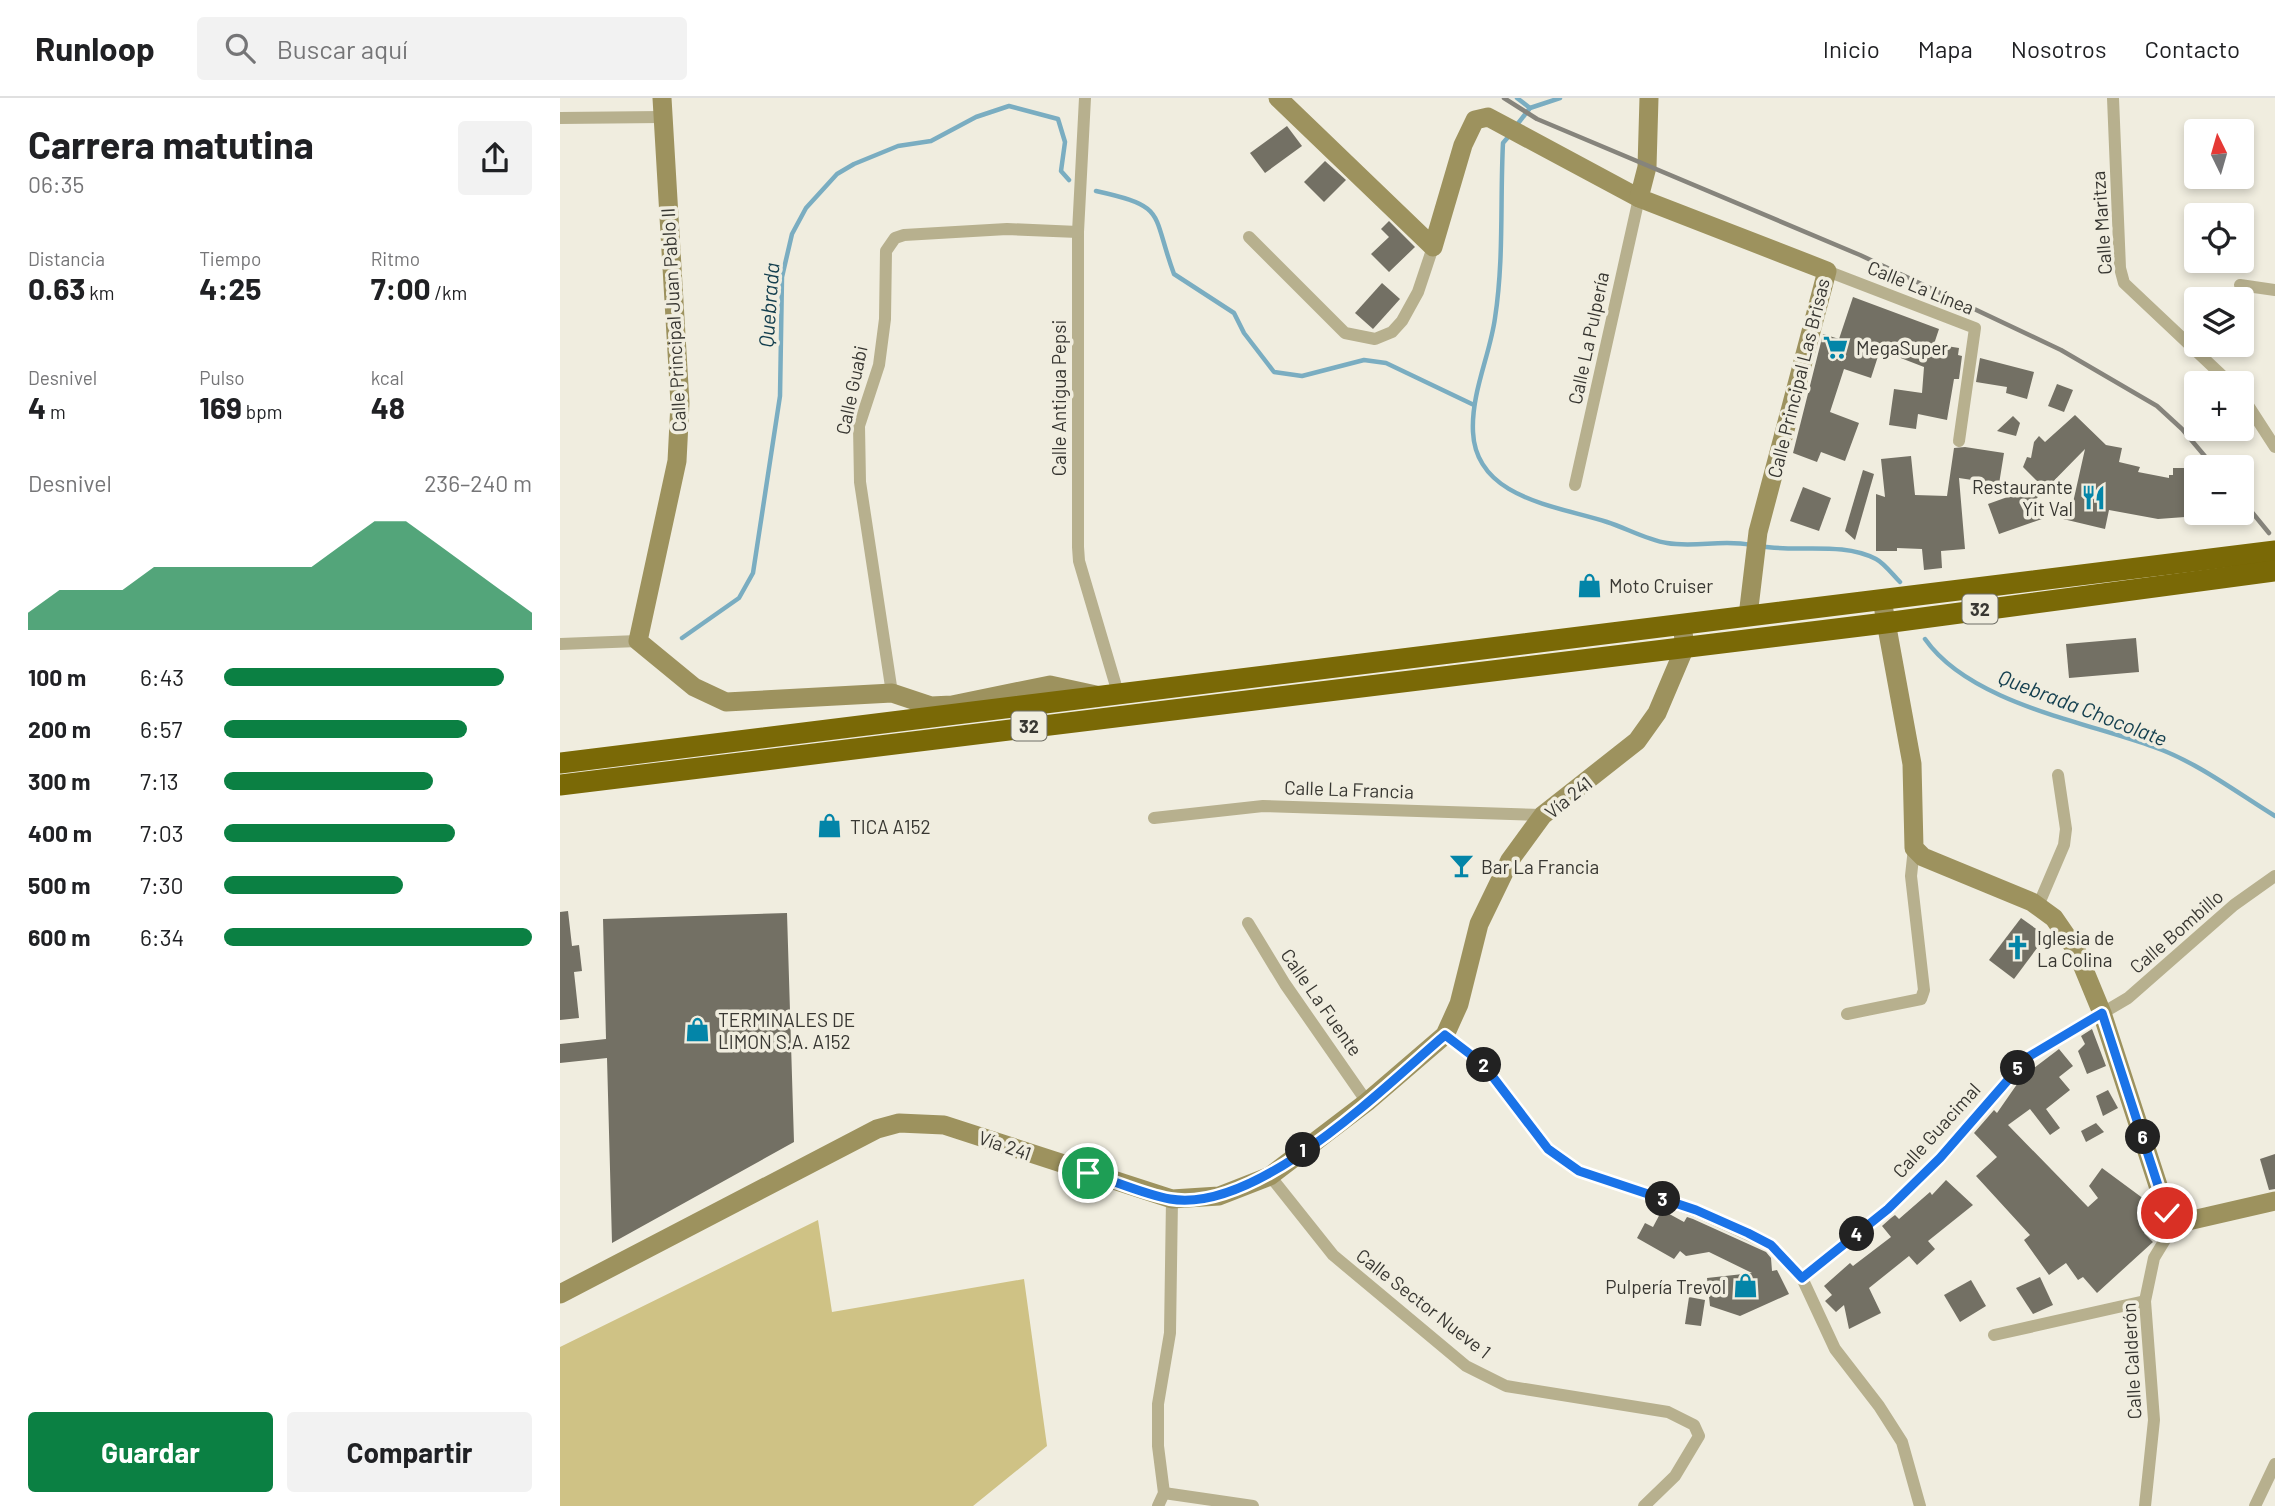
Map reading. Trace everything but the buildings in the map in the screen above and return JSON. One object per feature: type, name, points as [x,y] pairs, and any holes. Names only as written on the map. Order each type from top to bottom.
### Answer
[{"type":"highway","name":"32","points":[[560,763],[2275,551]]},
{"type":"highway","name":"32","points":[[560,785],[1885,623],[2275,571]]},
{"type":"street","name":"Calle Antigua Pepsi","points":[[1085,98],[1078,232],[1077,547],[1118,692]]},
{"type":"street","points":[[1278,98],[1433,247]]},
{"type":"street","points":[[1249,237],[1345,334],[1375,339],[1392,332],[1402,321],[1418,292],[1470,127],[1475,120],[1488,117],[1500,122],[1639,198],[1647,167],[1649,98]]},
{"type":"street","name":"Calle Maritza","points":[[2113,98],[2120,268],[2124,283],[2217,371]]},
{"type":"street","points":[[560,118],[662,107]]},
{"type":"street","name":"Calle Principal Juan Pablo II","points":[[638,642],[677,461],[680,403],[662,107]]},
{"type":"street","name":"Calle Principal Las Brisas","points":[[1639,198],[1827,271],[1758,532],[1748,616]]},
{"type":"street","name":"Calle La Pulpería","points":[[1575,485],[1639,198]]},
{"type":"street","name":"Calle Guabi","points":[[892,693],[860,482],[859,447],[859,426],[879,365],[885,319],[886,251],[895,238],[904,235],[1007,229],[1078,232]]},
{"type":"street","name":"Calle La Línea","points":[[1827,271],[1975,328],[1959,441]]},
{"type":"street","points":[[2240,285],[2275,290]]},
{"type":"street","points":[[2254,415],[2275,447]]},
{"type":"street","points":[[1847,1014],[1921,999],[1924,990],[1911,876],[1914,848],[1912,764],[1882,600]]},
{"type":"street","points":[[1682,625],[1685,647]]},
{"type":"street","points":[[560,644],[638,642],[694,687],[726,702],[892,693],[931,706],[952,705],[1050,685],[1096,695]]},
{"type":"street","name":"Vía 241","points":[[560,1294],[877,1129],[899,1123],[944,1125],[1172,1199],[1219,1196],[1270,1176],[1367,1102],[1445,1035],[1459,1004],[1479,924],[1510,860],[1543,815],[1637,741],[1657,713],[1685,647]]},
{"type":"street","points":[[2038,906],[2064,845],[2066,829],[2058,775]]},
{"type":"street","name":"Calle La Francia","points":[[1154,818],[1264,806],[1543,815]]},
{"type":"street","points":[[1914,848],[1923,857],[1993,884],[2038,906],[2054,918],[2077,950],[2102,1013],[2167,1213],[2177,1220],[2188,1221],[2275,1201]]},
{"type":"street","name":"Calle Bombillo","points":[[2102,1013],[2129,998],[2234,905],[2275,876]]},
{"type":"street","name":"Calle La Fuente","points":[[1248,923],[1285,984],[1367,1102]]},
{"type":"street","name":"Calle Guacimal","points":[[1802,1278],[1888,1209],[1940,1158],[2028,1057],[2102,1013]]},
{"type":"street","points":[[1445,1035],[1483,1064],[1548,1149],[1579,1171],[1696,1210],[1771,1245],[1802,1278],[1835,1349],[1902,1441],[1920,1506]]},
{"type":"street","name":"Calle Sector Nueve 1","points":[[1270,1176],[1333,1255],[1466,1366],[1506,1387],[1668,1412],[1695,1425],[1699,1436],[1675,1476],[1644,1506]]},
{"type":"street","points":[[1158,1506],[1164,1493],[1158,1446],[1158,1404],[1170,1333],[1172,1199]]},
{"type":"street","name":"Calle Calderón","points":[[2145,1506],[2154,1420],[2145,1301],[2154,1258],[2177,1220]]},
{"type":"street","points":[[1994,1335],[2145,1301]]},
{"type":"street","points":[[2255,1506],[2275,1464]]},
{"type":"street","points":[[1164,1493],[1253,1506]]},
{"type":"shaded area","points":[[818,1220],[832,1312],[1024,1279],[1047,1446],[973,1506],[560,1506],[560,1347]]},
{"type":"waterway","points":[[1517,98],[1530,108]]},
{"type":"waterway","name":"Quebrada Chocolate","points":[[1516,126],[1530,108],[1560,98]]},
{"type":"waterway","name":"Quebrada","points":[[682,638],[739,598],[753,573],[780,396],[782,277],[792,234],[806,208],[837,174],[854,164],[898,146],[931,141],[976,117],[1009,106],[1058,119],[1065,142],[1061,171],[1069,180]]},
{"type":"waterway","name":"Quebrada Chocolate","points":[[1509,136],[1503,143],[1498,296],[1493,332],[1473,417],[1478,454],[1488,472],[1504,486],[1523,496],[1652,539],[1688,545],[1751,545]]},
{"type":"waterway","name":"Quebrada","points":[[1096,191],[1135,202],[1153,215],[1174,274],[1234,313],[1244,333],[1274,372],[1302,376],[1364,360],[1386,363],[1474,405]]},
{"type":"waterway","name":"Quebrada Chocolate","points":[[1760,546],[1848,550],[1879,561],[1900,582]]},
{"type":"waterway","name":"Quebrada Chocolate","points":[[1925,639],[1945,661],[1970,679],[1999,694],[2030,707],[2170,753],[2201,769],[2275,816]]},
{"type":"railway","points":[[1504,98],[1537,119],[1860,255],[2061,350],[2157,406],[2182,429],[2204,455]]},
{"type":"railway","points":[[2254,515],[2269,533]]},
{"type":"place","name":"MegaSuper","points":[[1836,347]]},
{"type":"place","name":"Restaurante Yit Val","points":[[2093,497]]},
{"type":"place","name":"Moto Cruiser","points":[[1589,585]]},
{"type":"place","name":"TICA A152","points":[[830,826]]},
{"type":"place","name":"Bar La Francia","points":[[1461,866]]},
{"type":"place","name":"Iglesia de La Colina","points":[[2017,948]]},
{"type":"place","name":"TERMINALES DE LIMON S.A. A152","points":[[698,1030]]},
{"type":"place","name":"Pulpería Trevol","points":[[1746,1286]]},
{"type":"route","points":[[1088,1173],[1172,1199],[1219,1196],[1270,1176],[1367,1102],[1445,1035],[1483,1064],[1548,1149],[1579,1171],[1696,1210],[1748,1233],[1771,1245],[1802,1278],[1888,1209],[1940,1158],[2028,1057],[2102,1013],[2167,1213]]}]
